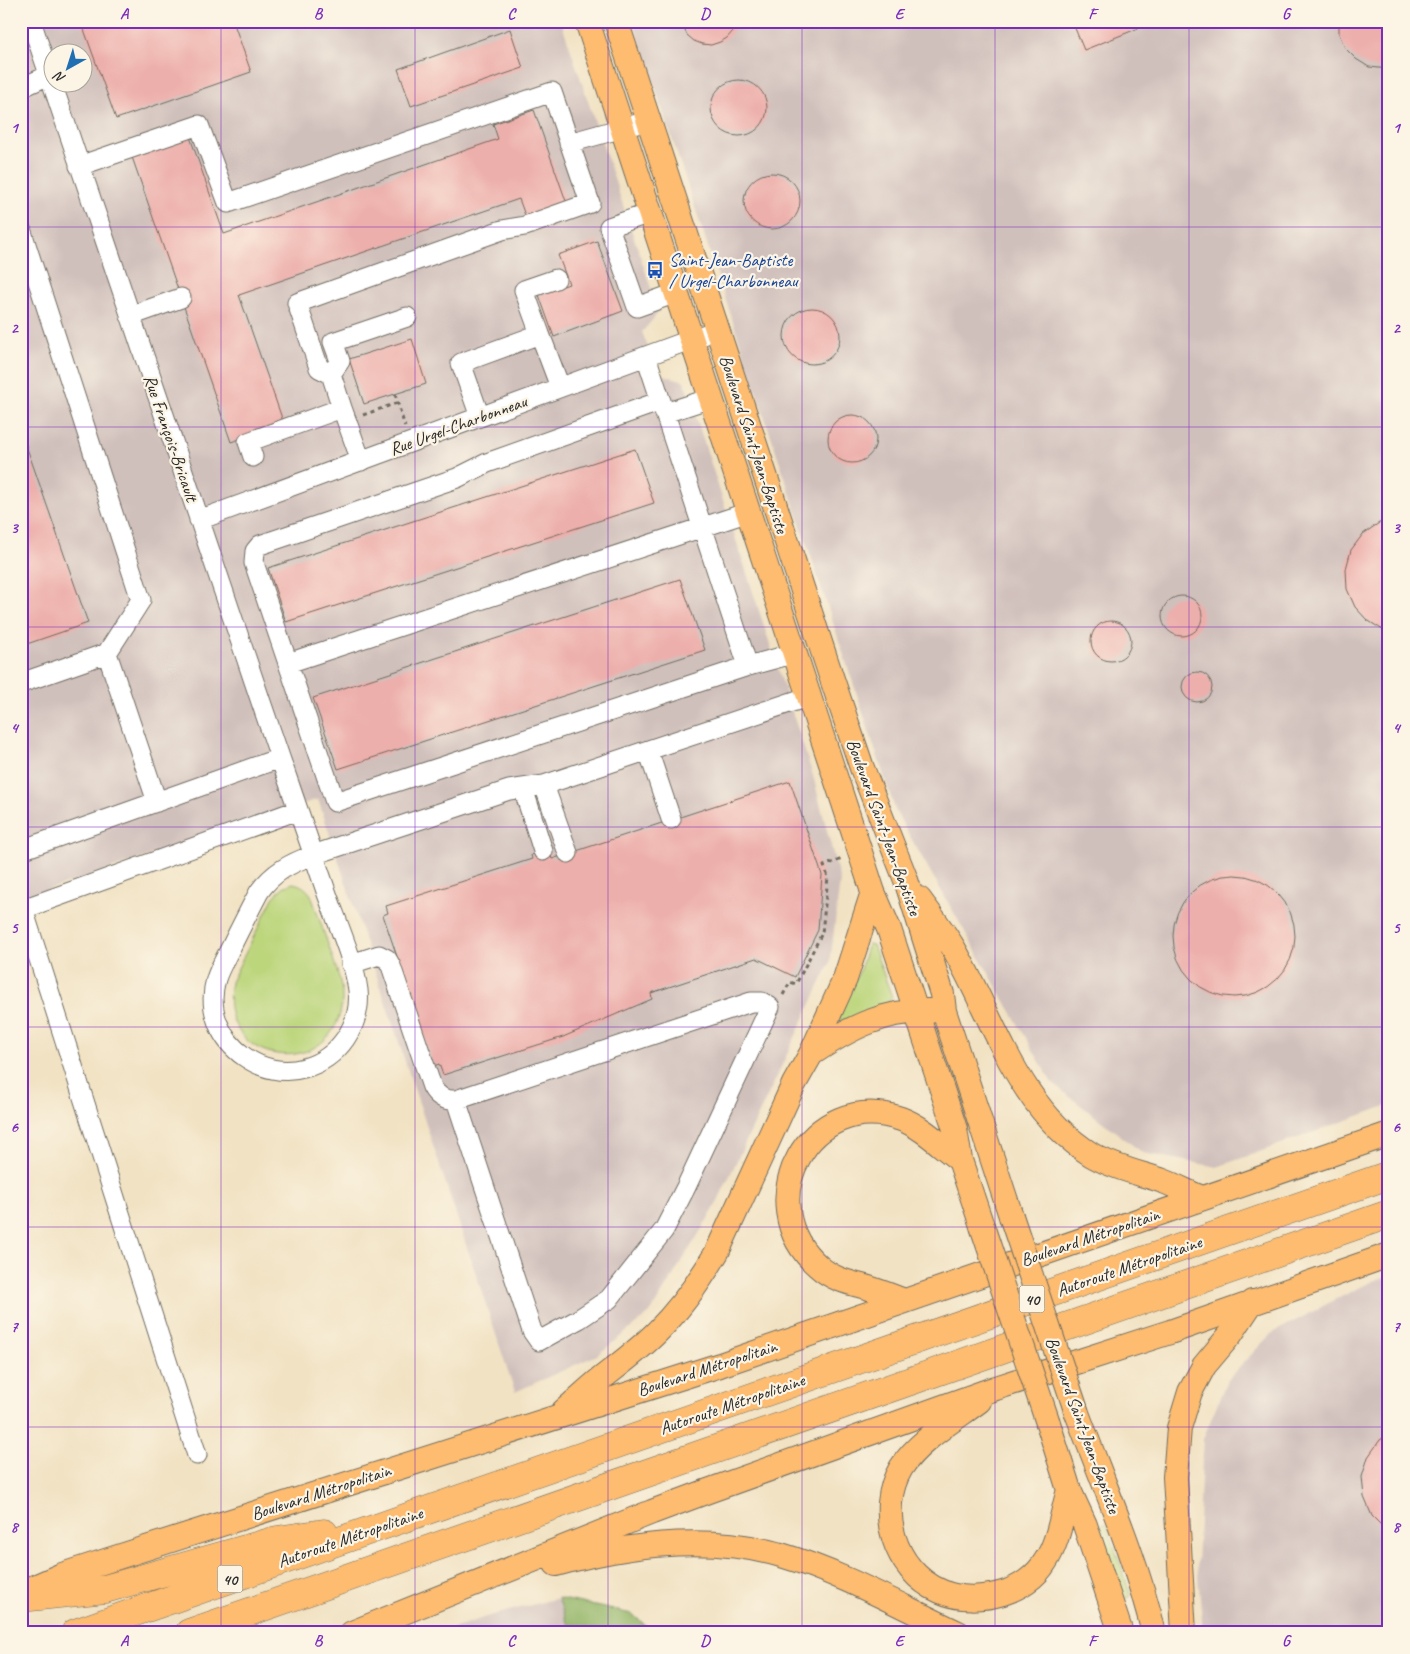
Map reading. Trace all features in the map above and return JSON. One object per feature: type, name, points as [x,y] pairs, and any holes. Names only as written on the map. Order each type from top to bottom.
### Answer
[{"type":"highway","name":"Autoroute Métropolitaine","points":[[76,1633],[1389,1175]]},
{"type":"highway","name":"Autoroute Métropolitaine","points":[[189,1633],[1389,1214]]},
{"type":"highway","points":[[21,1598],[105,1589],[277,1540],[385,1524]]},
{"type":"highway","points":[[247,1633],[358,1574]]},
{"type":"main road","name":"Boulevard Saint-Jean-Baptiste","points":[[587,21],[873,892],[889,929],[955,1129],[960,1160],[1069,1490],[1085,1525],[1121,1633]]},
{"type":"main road","name":"Boulevard Saint-Jean-Baptiste","points":[[616,21],[847,725],[906,880],[942,994],[944,1011],[1011,1216],[1077,1413],[1118,1520],[1153,1627]]},
{"type":"main road","points":[[906,880],[954,948],[1005,1051],[1027,1090],[1054,1125],[1080,1147],[1102,1160],[1202,1198]]},
{"type":"main road","points":[[558,1417],[652,1336],[696,1285],[717,1252],[850,967],[873,892]]},
{"type":"main road","points":[[811,1054],[838,1035],[898,1012],[915,1010],[944,1011]]},
{"type":"main road","points":[[906,1301],[836,1278],[809,1258],[796,1239],[788,1215],[787,1192],[792,1169],[803,1150],[818,1134],[838,1121],[860,1114],[882,1115],[911,1124],[960,1160]]},
{"type":"main road","name":"Boulevard Métropolitain","points":[[21,1593],[62,1575],[720,1364],[1389,1134]]},
{"type":"main road","points":[[352,1633],[652,1512],[996,1388],[1170,1332],[1389,1255]]},
{"type":"main road","points":[[1184,1633],[1175,1486],[1179,1428],[1185,1406],[1200,1372],[1230,1335],[1252,1302]]},
{"type":"main road","points":[[996,1388],[921,1445],[909,1457],[902,1468],[892,1490],[890,1514],[894,1539],[905,1560],[924,1580],[938,1590],[950,1595],[973,1598],[1008,1591],[1027,1580],[1045,1563],[1055,1541],[1069,1490]]},
{"type":"main road","points":[[428,1603],[593,1555],[662,1545],[714,1544],[765,1551],[797,1560],[857,1585],[958,1633]]},
{"type":"main road","points":[[1131,1633],[1153,1627]]},
{"type":"street","name":"Rue François-Bricault","points":[[31,21],[42,54]]},
{"type":"street","points":[[21,88],[42,78]]},
{"type":"street","name":"Rue François-Bricault","points":[[55,92],[313,855],[352,964],[358,989],[358,1001],[354,1020],[349,1035],[342,1044],[325,1060],[301,1069],[275,1070],[263,1067],[249,1060],[239,1053],[223,1036],[215,1016],[213,990],[221,966],[265,883],[278,871],[295,861],[313,855]]},
{"type":"street","points":[[79,166],[199,125],[228,203],[552,92],[590,203],[525,226],[502,230],[297,302],[320,368],[331,374],[361,461]]},
{"type":"street","points":[[570,143],[648,121]]},
{"type":"street","points":[[650,213],[609,227],[637,307],[676,293]]},
{"type":"street","points":[[21,229],[141,600],[107,653],[21,683]]},
{"type":"street","points":[[556,279],[524,290],[560,388]]},
{"type":"street","points":[[130,316],[181,298]]},
{"type":"street","points":[[331,374],[340,361],[333,342],[407,317]]},
{"type":"street","name":"Rue Urgel-Charbonneau","points":[[199,520],[717,330]]},
{"type":"street","points":[[480,417],[461,362],[540,334]]},
{"type":"street","points":[[646,356],[748,666]]},
{"type":"street","points":[[711,398],[663,407],[487,462],[457,478],[260,545],[255,551],[254,563],[335,802],[748,666],[796,653]]},
{"type":"street","points":[[253,457],[248,442],[342,408]]},
{"type":"street","points":[[288,663],[703,529],[749,512]]},
{"type":"street","points":[[107,653],[157,802]]},
{"type":"street","points":[[313,855],[509,790],[544,785],[810,696]]},
{"type":"street","points":[[648,750],[671,820]]},
{"type":"street","points":[[21,850],[280,758]]},
{"type":"street","points":[[544,785],[568,853]]},
{"type":"street","points":[[523,788],[543,851]]},
{"type":"street","points":[[197,1455],[23,909],[298,810]]},
{"type":"street","points":[[352,964],[379,954],[387,959],[434,1090],[442,1098],[449,1100],[456,1100],[751,1002],[762,1002],[770,1007],[664,1230],[609,1299],[579,1319],[538,1341],[532,1332],[456,1100]]},
{"type":"path","points":[[395,394],[405,428]]},
{"type":"path","points":[[367,413],[397,403]]},
{"type":"path","points":[[780,1000],[790,982],[796,984],[822,933],[828,877],[824,866],[847,858]]},
{"type":"shaded area","points":[[21,21],[561,21],[659,312],[642,332],[658,373],[684,381],[813,776],[840,881],[830,963],[714,1209],[650,1313],[597,1355],[515,1392],[318,799],[21,899]]},
{"type":"shaded area","points":[[633,21],[1389,21],[1389,1105],[1217,1167],[1143,1153],[1052,1083],[896,812]]},
{"type":"shaded area","points":[[1389,1276],[1389,1633],[1203,1633],[1197,1564],[1203,1439],[1227,1380],[1271,1334],[1375,1280]]},
{"type":"shaded area","points":[[558,1598],[570,1633],[439,1633],[486,1617]]},
{"type":"green space","points":[[293,883],[304,887],[311,895],[339,977],[342,1001],[335,1027],[320,1044],[300,1053],[278,1054],[257,1047],[240,1033],[231,1011],[231,982],[273,898],[283,887]]},
{"type":"green space","points":[[868,944],[873,945],[892,997],[889,1001],[890,1004],[841,1021],[838,1017],[860,970]]},
{"type":"green space","points":[[1106,1523],[1129,1590],[1130,1597],[1121,1600],[1096,1527]]},
{"type":"green space","points":[[558,1598],[632,1614],[655,1633],[571,1633]]},
{"type":"building","points":[[81,21],[233,21],[251,72],[116,119],[92,52],[92,42],[88,42]]},
{"type":"building","points":[[681,21],[736,21],[733,31],[727,38],[711,45],[694,41],[687,35]]},
{"type":"building","points":[[1072,21],[1136,21],[1139,28],[1084,50]]},
{"type":"building","points":[[1339,21],[1389,21],[1389,69],[1369,67],[1356,59],[1345,48],[1339,34]]},
{"type":"building","points":[[510,29],[523,68],[411,106],[398,69]]},
{"type":"building","points":[[734,80],[744,80],[759,88],[765,97],[767,108],[765,119],[759,128],[744,136],[734,136],[723,131],[716,124],[711,113],[711,103],[716,92],[723,85]]},
{"type":"building","points":[[534,110],[567,204],[526,218],[519,199],[239,295],[284,424],[231,442],[132,157],[190,137],[224,234],[498,139],[493,124]]},
{"type":"building","points":[[767,173],[777,173],[792,181],[798,190],[800,201],[798,212],[792,221],[777,229],[767,229],[756,224],[749,217],[744,206],[744,196],[749,185],[756,178]]},
{"type":"building","points":[[597,241],[623,311],[554,337],[539,295],[569,284],[558,255]]},
{"type":"building","points":[[807,308],[817,308],[832,316],[838,325],[840,336],[838,347],[832,356],[817,364],[807,364],[796,359],[789,352],[784,341],[784,331],[789,320],[796,313]]},
{"type":"building","points":[[412,339],[426,384],[364,404],[349,359]]},
{"type":"building","points":[[847,415],[857,415],[866,419],[872,425],[875,430],[875,448],[866,459],[857,463],[847,463],[838,459],[832,453],[828,444],[828,434],[832,425],[838,419]]},
{"type":"building","points":[[21,431],[88,623],[21,646]]},
{"type":"building","points":[[635,449],[654,503],[286,622],[268,568]]},
{"type":"building","points":[[1389,521],[1389,631],[1383,630],[1367,620],[1355,607],[1347,589],[1346,569],[1351,550],[1363,534],[1379,523]]},
{"type":"building","points":[[680,579],[705,650],[338,769],[313,698]]},
{"type":"building","points":[[1182,596],[1196,602],[1202,616],[1196,630],[1182,636],[1168,630],[1162,616],[1168,602]]},
{"type":"building","points":[[1111,621],[1125,627],[1131,641],[1125,655],[1111,661],[1097,655],[1091,641],[1097,627]]},
{"type":"building","points":[[1197,672],[1208,676],[1212,687],[1208,698],[1197,702],[1186,698],[1182,687],[1186,676]]},
{"type":"building","points":[[790,781],[822,875],[818,930],[795,977],[756,958],[651,993],[652,999],[563,1037],[443,1075],[439,1064],[434,1066],[383,915],[388,913],[386,906],[532,859],[531,855],[548,850],[552,859]]},
{"type":"building","points":[[1234,875],[1257,880],[1277,893],[1290,913],[1295,936],[1290,959],[1277,979],[1257,992],[1234,997],[1211,992],[1191,979],[1178,959],[1173,936],[1178,913],[1191,893],[1211,880]]},
{"type":"building","points":[[1389,1434],[1389,1533],[1372,1516],[1364,1497],[1362,1477],[1368,1457],[1380,1440]]},
{"type":"place","name":"Saint-Jean-Baptiste / Urgel-Charbonneau","points":[[655,270]]}]
